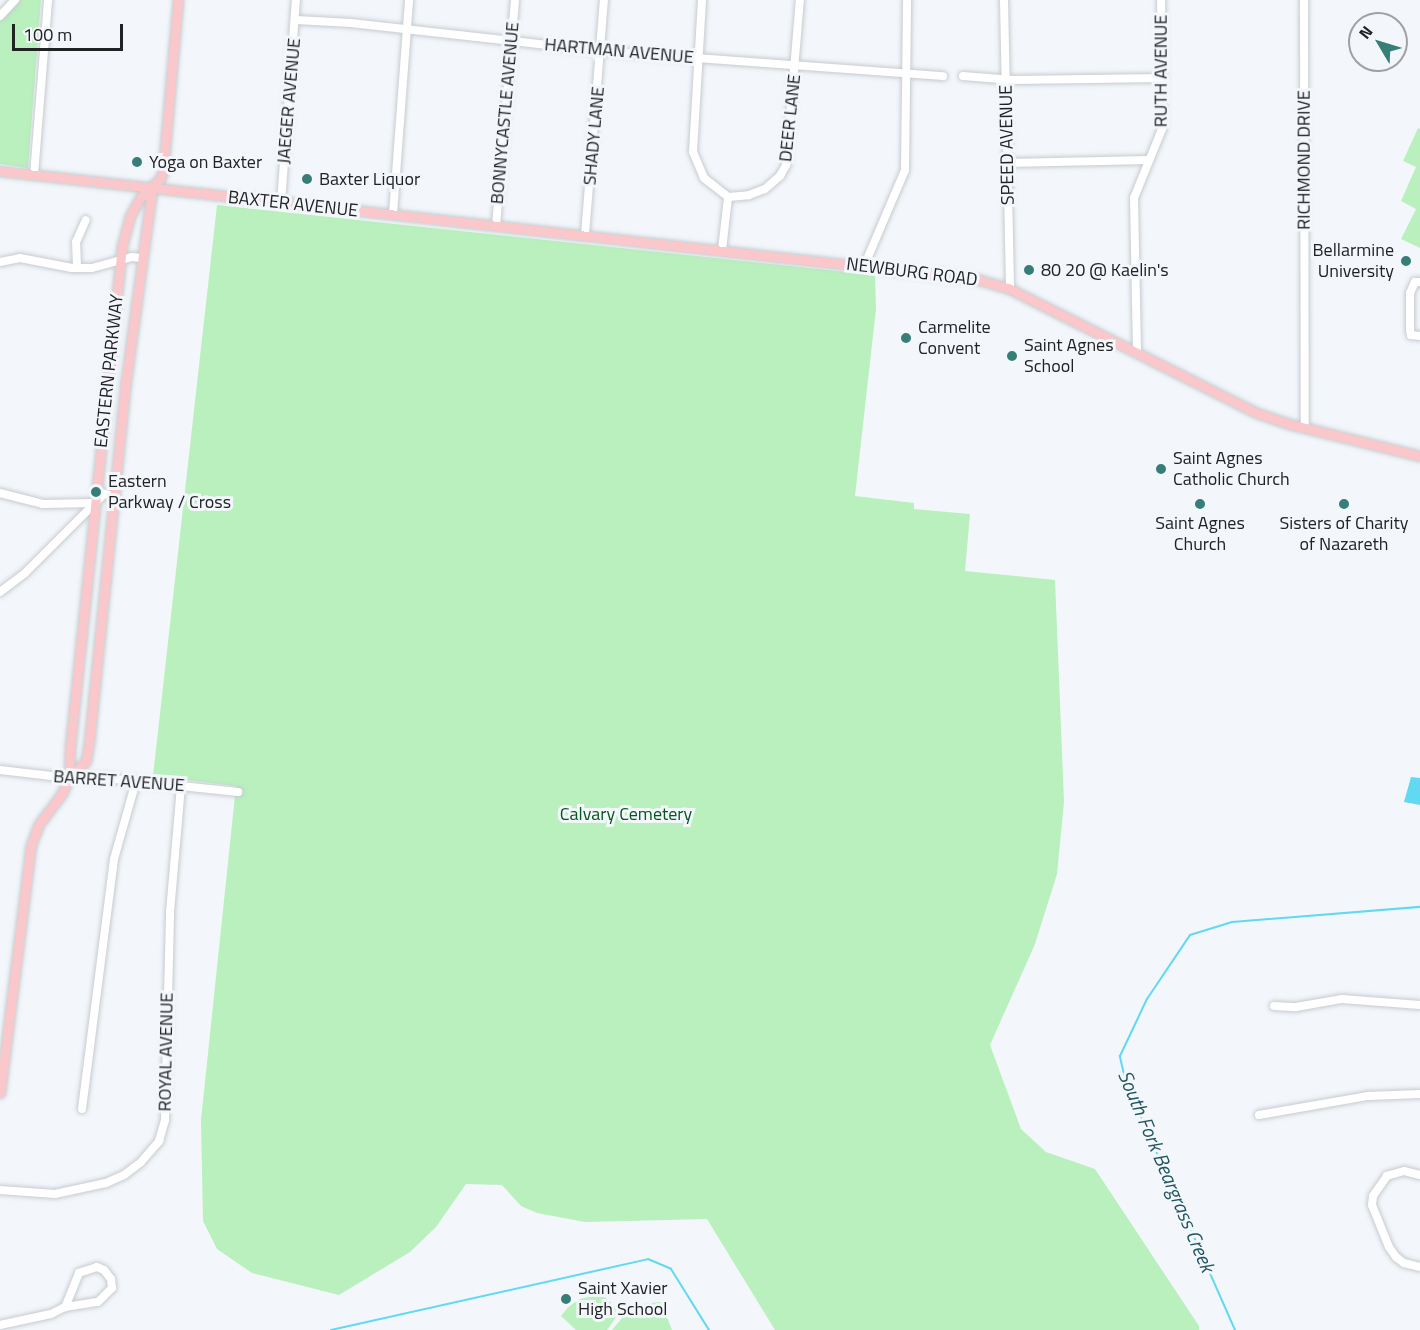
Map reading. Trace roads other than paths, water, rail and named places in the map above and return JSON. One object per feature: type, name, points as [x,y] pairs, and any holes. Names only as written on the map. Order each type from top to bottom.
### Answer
[{"type":"main road","name":"EASTERN PARKWAY","points":[[69,778],[70,748],[121,261],[130,216],[140,198],[152,189],[163,171],[178,0]]},
{"type":"main road","name":"BAXTER AVENUE","points":[[0,171],[585,235]]},
{"type":"main road","name":"EASTERN PARKWAY","points":[[0,1093],[31,845],[39,824],[62,793],[69,778],[86,761],[141,258],[152,189]]},
{"type":"main road","name":"NEWBURG ROAD","points":[[585,235],[955,275],[1010,289],[1257,413],[1305,428],[1420,456]]},
{"type":"street","points":[[0,16],[15,0]]},
{"type":"street","points":[[34,175],[48,0]]},
{"type":"street","name":"JAEGER AVENUE","points":[[280,203],[296,0]]},
{"type":"street","points":[[393,214],[409,0]]},
{"type":"street","name":"BONNYCASTLE AVENUE","points":[[496,226],[515,0]]},
{"type":"street","name":"SHADY LANE","points":[[585,235],[604,0]]},
{"type":"street","points":[[702,0],[694,159],[704,178],[728,197],[722,250]]},
{"type":"street","name":"DEER LANE","points":[[728,197],[760,191],[783,172],[789,151],[800,0]]},
{"type":"street","points":[[865,264],[905,170],[907,0]]},
{"type":"street","name":"SPEED AVENUE","points":[[1004,0],[1010,289]]},
{"type":"street","name":"RUTH AVENUE","points":[[1137,353],[1134,198],[1162,129],[1161,0]]},
{"type":"street","name":"RICHMOND DRIVE","points":[[1304,0],[1305,428]]},
{"type":"street","name":"HARTMAN AVENUE","points":[[296,20],[601,51],[943,76]]},
{"type":"street","points":[[963,76],[1006,80],[1163,78]]},
{"type":"street","points":[[1007,163],[1149,160]]},
{"type":"street","points":[[77,268],[76,242],[86,220]]},
{"type":"street","points":[[0,262],[20,258],[77,268],[92,268],[141,258]]},
{"type":"street","points":[[1420,282],[1415,282],[1410,293],[1410,330],[1411,335],[1420,336]]},
{"type":"street","points":[[0,493],[43,504],[95,502]]},
{"type":"street","points":[[0,592],[26,573],[104,494],[116,496]]},
{"type":"street","name":"BARRET AVENUE","points":[[0,770],[238,792]]},
{"type":"street","points":[[82,1109],[114,859],[136,781]]},
{"type":"street","name":"ROYAL AVENUE","points":[[0,1190],[55,1194],[106,1183],[124,1175],[141,1162],[159,1141],[165,1120],[170,912],[181,787]]},
{"type":"street","points":[[1274,1006],[1296,1007],[1342,999],[1420,1005]]},
{"type":"street","points":[[1259,1115],[1368,1096],[1420,1094]]},
{"type":"street","points":[[1420,1175],[1404,1170],[1387,1176],[1373,1196],[1372,1205],[1389,1247],[1396,1257],[1404,1263],[1420,1267]]},
{"type":"street","points":[[0,1325],[51,1314],[64,1307],[92,1304],[106,1296],[111,1288],[111,1279],[104,1270],[97,1267],[79,1273],[64,1307]]},
{"type":"water","points":[[1411,777],[1420,778],[1420,805],[1404,802]]},
{"type":"waterway","name":"South Fork Beargrass Creek","points":[[1235,1330],[1126,1083],[1120,1056],[1147,999],[1190,935],[1232,922],[1420,907]]},
{"type":"waterway","name":"South Fork Beargrass Creek","points":[[331,1330],[648,1259],[671,1269],[709,1330]]},
{"type":"place","name":"Yoga on Baxter","points":[[137,162]]},
{"type":"place","name":"Baxter Liquor","points":[[307,179]]},
{"type":"place","name":"Bellarmine University","points":[[1406,261]]},
{"type":"place","name":"80 20 @ Kaelin's","points":[[1029,270]]},
{"type":"place","name":"Carmelite Convent","points":[[906,338]]},
{"type":"place","name":"Saint Agnes School","points":[[1012,356]]},
{"type":"place","name":"Saint Agnes Catholic Church","points":[[1161,469]]},
{"type":"place","name":"Eastern Parkway / Cross","points":[[96,492]]},
{"type":"place","name":"Saint Agnes Church","points":[[1200,504]]},
{"type":"place","name":"Sisters of Charity of Nazareth","points":[[1344,504]]},
{"type":"place","name":"Saint Xavier High School","points":[[566,1299]]},
{"type":"park label","name":"Calvary Cemetery","points":[[626,814]]}]
